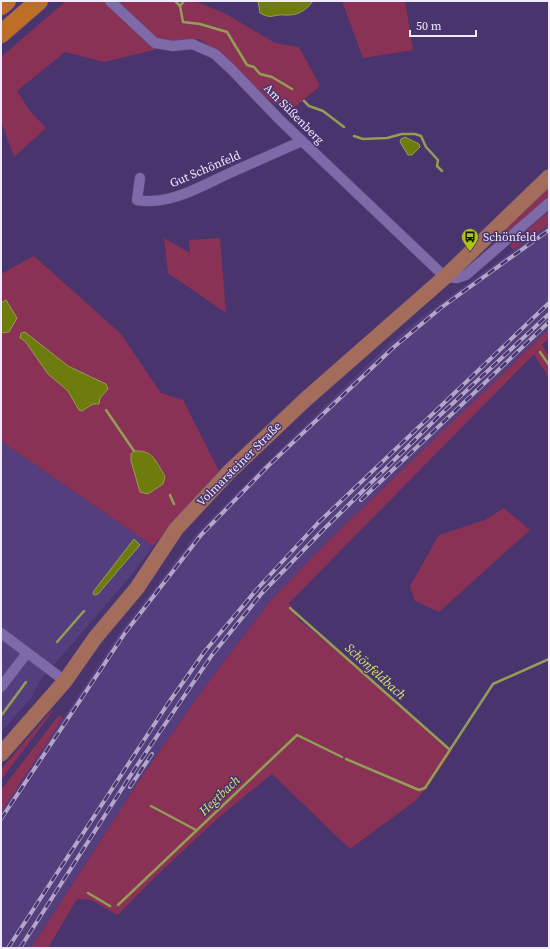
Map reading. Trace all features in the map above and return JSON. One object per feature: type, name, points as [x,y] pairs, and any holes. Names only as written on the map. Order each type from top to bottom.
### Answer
[{"type":"highway","points":[[1,6],[7,1]]},
{"type":"highway","points":[[1,34],[39,1]]},
{"type":"main road","name":"Volmarsteiner Straße","points":[[1,754],[65,681],[95,638],[137,588],[176,529],[229,472],[306,399],[445,277],[549,177]]},
{"type":"street","name":"Am Süßenberg","points":[[110,1],[155,43],[173,46],[192,44],[215,54],[302,141],[445,277]]},
{"type":"street","name":"Gut Schönfeld","points":[[140,178],[137,200],[148,202],[165,199],[190,192],[302,141]]},
{"type":"street","points":[[445,277],[457,278],[466,275],[549,203]]},
{"type":"street","points":[[1,633],[65,681]]},
{"type":"street","points":[[1,687],[27,652]]},
{"type":"shaded area","points":[[66,1],[195,1],[226,14],[275,43],[299,47],[320,86],[288,113],[260,93],[217,51],[199,39],[171,44],[154,50],[104,62],[65,52],[17,91],[30,111],[46,128],[14,157],[1,121],[1,57]]},
{"type":"shaded area","points":[[258,1],[313,1],[307,8],[296,14],[267,16],[260,13]]},
{"type":"shaded area","points":[[342,1],[405,1],[413,50],[363,58]]},
{"type":"shaded area","points":[[405,137],[419,144],[420,147],[412,155],[408,155],[400,142],[401,139]]},
{"type":"shaded area","points":[[549,186],[549,196],[505,235],[501,232]]},
{"type":"shaded area","points":[[549,211],[549,224],[513,250],[510,245]]},
{"type":"shaded area","points":[[549,224],[549,329],[332,537],[271,600],[204,688],[143,775],[31,948],[1,948],[1,812],[121,631],[197,533],[266,463],[390,343],[423,316]]},
{"type":"shaded area","points":[[164,238],[190,253],[189,240],[220,238],[226,313],[168,273]]},
{"type":"shaded area","points":[[34,256],[121,334],[161,393],[183,400],[219,471],[153,546],[1,441],[1,274]]},
{"type":"shaded area","points":[[6,300],[17,318],[9,332],[1,333],[1,303]]},
{"type":"shaded area","points":[[549,329],[549,338],[542,345],[549,356],[549,378],[534,354],[289,603],[298,619],[349,660],[452,751],[426,789],[415,801],[350,849],[272,774],[218,818],[151,881],[118,915],[91,900],[77,899],[48,948],[31,948],[143,775],[204,688],[271,600],[332,537]]},
{"type":"shaded area","points":[[25,332],[68,366],[106,384],[108,389],[100,398],[99,404],[93,404],[82,411],[79,410],[68,391],[48,374],[25,341],[20,338],[21,333]]},
{"type":"shaded area","points":[[1,441],[153,546],[129,578],[39,682],[32,697],[1,732]]},
{"type":"shaded area","points":[[134,451],[146,452],[150,455],[156,461],[165,476],[163,484],[148,494],[140,492],[131,461],[131,454]]},
{"type":"shaded area","points":[[504,508],[530,530],[439,612],[415,601],[410,586],[439,535],[485,520]]},
{"type":"shaded area","points":[[134,539],[140,545],[98,594],[94,595],[93,592]]},
{"type":"shaded area","points":[[52,710],[53,711],[1,780],[1,769]]},
{"type":"shaded area","points":[[59,715],[63,718],[1,812],[1,790]]},
{"type":"waterway","points":[[175,1],[180,6],[183,22],[200,24],[227,32],[247,65],[254,67],[260,74],[272,77],[292,89]]},
{"type":"waterway","points":[[180,6],[184,1]]},
{"type":"waterway","points":[[304,101],[309,106],[323,111],[344,127]]},
{"type":"waterway","points":[[354,136],[363,139],[387,138],[402,134],[415,134],[421,136],[426,147],[438,160],[437,166],[442,171]]},
{"type":"waterway","points":[[540,352],[549,365]]},
{"type":"waterway","name":"Schönfeldbach","points":[[106,410],[134,451]]},
{"type":"waterway","name":"Schönfeldbach","points":[[170,495],[174,504]]},
{"type":"waterway","name":"Schönfeldbach","points":[[290,608],[449,749]]},
{"type":"waterway","points":[[57,642],[84,611]]},
{"type":"waterway","name":"Hegtbach","points":[[346,759],[419,790],[425,788],[493,684],[549,659]]},
{"type":"waterway","points":[[1,716],[26,682]]},
{"type":"waterway","name":"Hegtbach","points":[[118,905],[297,735],[342,757]]},
{"type":"waterway","points":[[151,806],[196,830]]},
{"type":"waterway","name":"Hegtbach","points":[[88,893],[110,906]]},
{"type":"railway","points":[[1,819],[125,633],[201,535],[268,466],[394,347],[442,307],[549,230]]},
{"type":"railway","points":[[8,948],[167,705],[205,651],[258,588],[318,523],[549,303]]},
{"type":"railway","points":[[20,948],[134,770],[212,655],[262,593],[324,529],[437,418],[549,314]]},
{"type":"railway","points":[[361,500],[549,322]]},
{"type":"railway","points":[[130,787],[152,754]]},
{"type":"place","name":"Schönfeld","points":[[470,252]]}]
